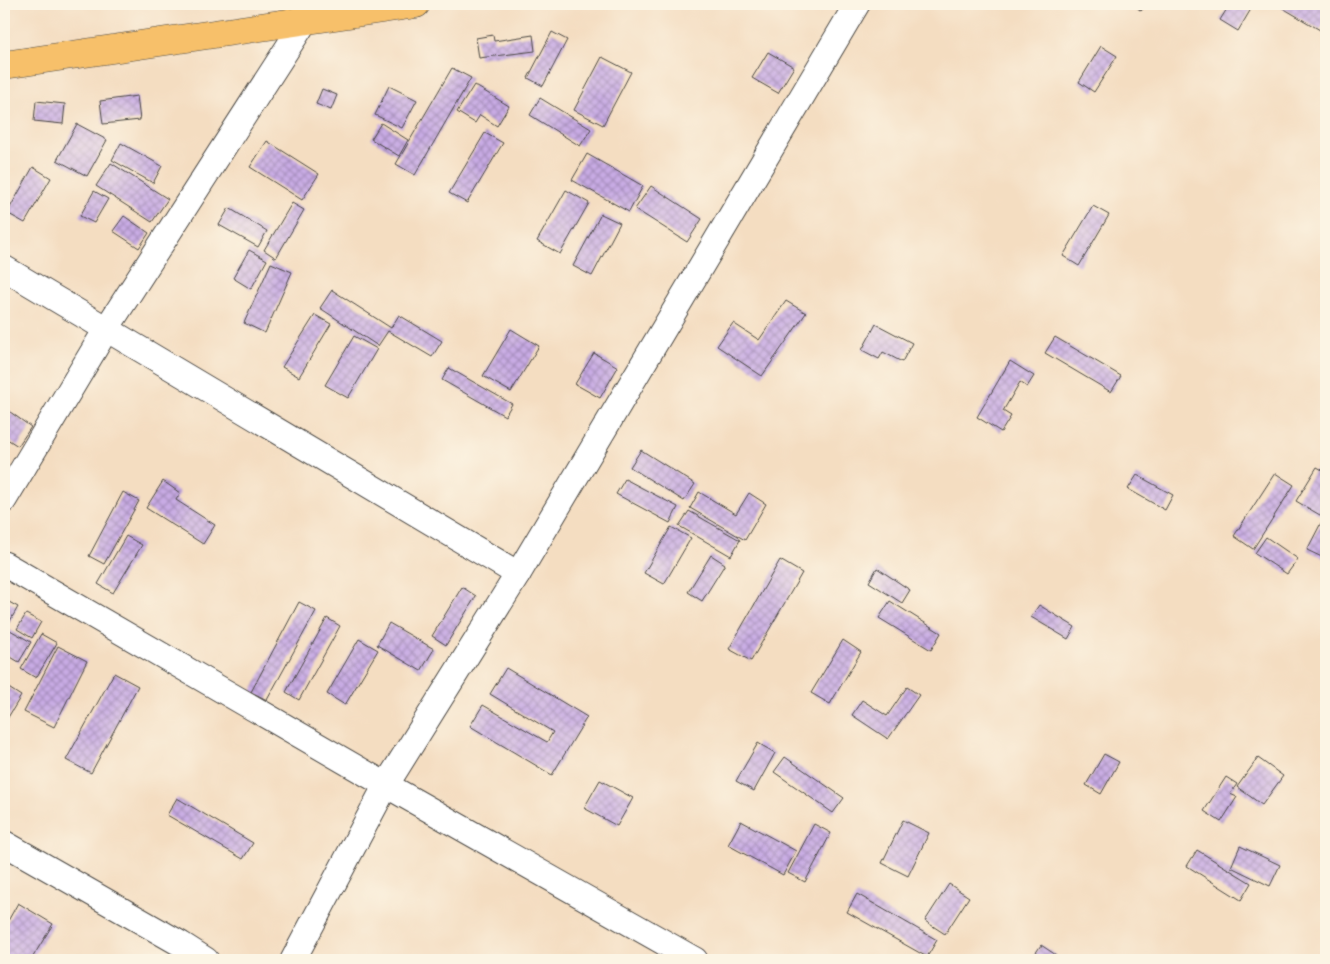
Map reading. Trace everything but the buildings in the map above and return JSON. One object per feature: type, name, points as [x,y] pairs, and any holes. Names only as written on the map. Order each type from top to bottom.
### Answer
[{"type":"main road","points":[[4,65],[311,11],[416,4]]},
{"type":"street","points":[[293,960],[386,785],[518,574],[857,4]]},
{"type":"street","points":[[4,500],[107,328],[311,11]]},
{"type":"street","points":[[4,268],[518,574]]},
{"type":"street","points":[[4,564],[386,785],[695,960]]},
{"type":"street","points":[[4,843],[173,939],[206,960]]}]
